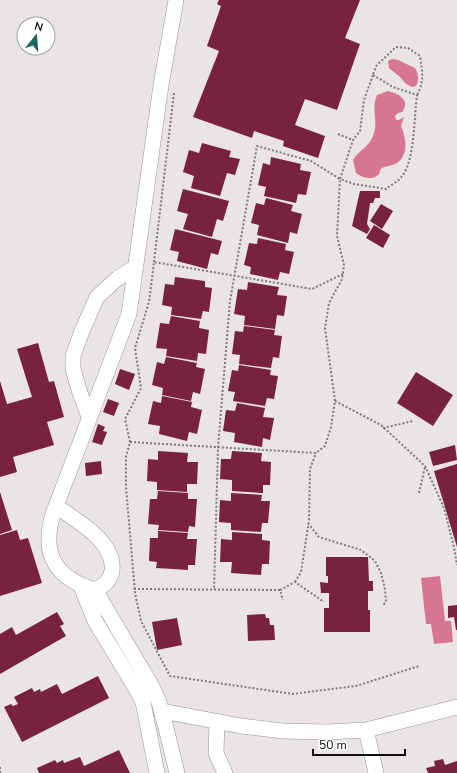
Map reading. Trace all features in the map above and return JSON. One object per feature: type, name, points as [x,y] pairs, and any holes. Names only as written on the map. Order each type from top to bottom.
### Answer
[{"type":"street","points":[[176,0],[161,85],[129,314],[56,506],[52,518],[48,542],[54,563],[71,581],[88,588],[150,684],[162,711],[176,773]]},
{"type":"street","points":[[89,417],[73,368],[73,356],[97,297],[118,278],[136,267]]},
{"type":"street","points":[[56,506],[95,535],[109,551],[112,566],[111,576],[106,584],[88,588]]},
{"type":"street","points":[[88,588],[95,621],[143,702],[157,773]]},
{"type":"street","points":[[162,711],[242,726],[283,731],[326,732],[366,730],[457,707]]},
{"type":"street","points":[[217,722],[216,753],[225,773]]},
{"type":"street","points":[[366,730],[376,773]]},
{"type":"path","points":[[134,589],[214,590],[280,590],[295,582],[301,572],[308,523],[310,469],[316,453],[325,446],[331,427],[335,401],[325,328],[329,303],[342,279],[344,265],[337,236],[340,179],[353,140],[360,131],[364,100],[377,65],[396,47],[408,48],[420,56],[422,85],[417,95],[413,136],[408,163],[402,176],[386,189],[354,184],[340,179],[311,161],[257,146],[230,301],[218,448],[214,590]]},
{"type":"path","points":[[373,75],[393,88],[417,95]]},
{"type":"path","points":[[161,85],[175,93],[149,302],[135,348],[142,388],[125,419],[130,442],[126,457],[126,487],[134,589],[141,621],[170,676],[293,694],[356,686],[419,666]]},
{"type":"path","points":[[338,134],[353,140]]},
{"type":"path","points":[[154,262],[234,277],[312,289],[343,274]]},
{"type":"path","points":[[335,401],[383,428],[425,466],[444,508],[457,565]]},
{"type":"path","points":[[383,428],[413,421]]},
{"type":"path","points":[[130,442],[316,453]]},
{"type":"path","points":[[419,493],[425,466]]},
{"type":"path","points":[[308,523],[319,537],[361,550],[375,561],[381,574],[385,589],[386,602],[383,605]]},
{"type":"path","points":[[295,582],[324,602]]},
{"type":"path","points":[[280,590],[283,600]]},
{"type":"path","points":[[0,767],[0,773]]},
{"type":"shaded area","points":[[392,59],[398,60],[415,68],[418,77],[416,86],[412,87],[406,84],[389,68],[388,61]]},
{"type":"shaded area","points":[[388,91],[400,96],[405,104],[402,112],[395,116],[396,120],[404,117],[401,126],[405,140],[405,151],[401,160],[397,163],[382,168],[379,174],[373,178],[365,177],[356,173],[353,160],[370,142],[374,133],[375,100],[377,95]]},
{"type":"shaded area","points":[[440,576],[445,621],[451,621],[453,642],[434,644],[431,624],[426,624],[421,578]]},
{"type":"building","points":[[219,0],[360,0],[345,38],[360,44],[337,110],[305,99],[295,125],[325,136],[318,158],[283,146],[284,141],[254,131],[252,138],[193,117],[219,51],[207,46],[221,6],[217,4]]},
{"type":"building","points":[[202,143],[231,151],[229,157],[240,159],[235,175],[227,173],[220,196],[191,188],[194,176],[183,172],[189,150],[199,153]]},
{"type":"building","points":[[271,157],[301,164],[300,170],[311,172],[306,195],[298,194],[296,203],[264,196],[266,187],[258,185],[263,163],[270,165]]},
{"type":"building","points":[[183,189],[229,201],[223,221],[217,219],[212,237],[183,229],[188,214],[177,211]]},
{"type":"building","points":[[360,191],[380,191],[380,198],[375,198],[373,203],[370,203],[367,224],[370,229],[367,234],[352,226]]},
{"type":"building","points":[[266,198],[293,205],[291,211],[302,214],[297,234],[290,232],[288,243],[257,235],[259,225],[251,223],[256,203],[264,205]]},
{"type":"building","points":[[381,204],[393,211],[382,229],[370,221]]},
{"type":"building","points":[[374,225],[390,235],[383,248],[366,238]]},
{"type":"building","points":[[175,229],[222,241],[218,255],[211,253],[207,269],[177,261],[179,252],[170,250]]},
{"type":"building","points":[[258,238],[286,244],[285,250],[294,252],[289,274],[280,272],[278,280],[250,274],[251,267],[244,265],[249,243],[257,244]]},
{"type":"building","points":[[175,277],[205,281],[205,287],[212,288],[209,312],[203,311],[201,319],[171,315],[172,307],[162,305],[165,284],[174,285]]},
{"type":"building","points":[[248,282],[279,287],[277,295],[287,296],[284,316],[277,315],[275,329],[244,325],[245,316],[234,314],[238,289],[247,290]]},
{"type":"building","points":[[171,316],[200,321],[199,328],[209,330],[206,354],[198,353],[197,361],[166,356],[167,349],[156,348],[160,323],[169,324]]},
{"type":"building","points":[[244,326],[275,330],[274,335],[282,336],[279,358],[273,357],[271,368],[239,364],[240,355],[232,354],[235,331],[243,332]]},
{"type":"building","points":[[38,343],[49,382],[54,381],[64,417],[47,422],[54,445],[13,457],[17,472],[0,477],[0,381],[7,404],[32,397],[17,349]]},
{"type":"building","points":[[166,357],[197,363],[196,367],[205,369],[200,394],[193,392],[191,401],[162,395],[163,388],[152,385],[157,362],[164,364]]},
{"type":"building","points":[[239,365],[271,370],[270,375],[278,376],[274,399],[267,398],[265,406],[233,401],[235,392],[228,391],[232,370],[238,371]]},
{"type":"building","points":[[120,369],[135,374],[129,390],[115,384]]},
{"type":"building","points":[[416,372],[453,395],[433,426],[397,403]]},
{"type":"building","points":[[162,396],[192,402],[191,407],[202,410],[197,434],[189,432],[187,441],[159,434],[160,426],[148,424],[153,401],[161,403]]},
{"type":"building","points":[[108,399],[119,403],[114,416],[103,412]]},
{"type":"building","points":[[237,403],[265,408],[263,417],[274,418],[270,440],[263,438],[262,447],[234,442],[235,433],[223,431],[226,410],[235,411]]},
{"type":"building","points":[[98,424],[105,427],[103,431],[107,432],[102,445],[92,442]]},
{"type":"building","points":[[455,445],[457,460],[433,466],[429,452]]},
{"type":"building","points":[[158,451],[188,453],[187,462],[198,462],[197,484],[187,484],[187,492],[157,490],[157,482],[147,481],[148,459],[158,460]]},
{"type":"building","points":[[232,451],[262,453],[261,461],[271,462],[270,485],[263,485],[263,493],[232,491],[232,480],[220,479],[221,459],[231,459]]},
{"type":"building","points":[[101,461],[102,474],[86,476],[85,463]]},
{"type":"building","points":[[457,464],[457,547],[434,471]]},
{"type":"building","points":[[158,491],[188,493],[188,499],[197,499],[195,527],[189,526],[188,532],[158,530],[159,525],[148,524],[150,499],[157,499]]},
{"type":"building","points":[[0,492],[12,530],[0,534]]},
{"type":"building","points":[[231,493],[262,495],[261,501],[270,501],[268,523],[262,523],[261,532],[231,530],[231,523],[219,522],[220,500],[231,501]]},
{"type":"building","points":[[17,530],[20,540],[28,538],[42,583],[0,596],[0,535]]},
{"type":"building","points":[[158,531],[188,533],[187,539],[197,539],[195,565],[188,565],[188,570],[156,568],[157,562],[149,561],[150,538],[158,538]]},
{"type":"building","points":[[232,532],[262,534],[262,540],[270,541],[269,564],[262,564],[261,575],[231,573],[232,562],[220,562],[221,539],[232,540]]},
{"type":"building","points":[[326,557],[368,557],[369,581],[373,581],[373,591],[368,591],[370,632],[324,632],[324,608],[329,608],[329,593],[321,593],[320,582],[328,583],[328,576],[326,576]]},
{"type":"building","points":[[457,605],[456,630],[454,617],[448,618],[448,606]]},
{"type":"building","points":[[57,612],[64,624],[60,626],[66,636],[0,674],[0,634],[12,627],[16,635]]},
{"type":"building","points":[[265,614],[266,618],[269,618],[270,625],[274,625],[275,640],[248,641],[247,615]]},
{"type":"building","points":[[177,618],[182,645],[157,650],[152,622]]},
{"type":"building","points":[[98,676],[109,698],[22,742],[4,707],[11,704],[13,706],[18,704],[14,697],[32,688],[34,692],[40,689],[41,692],[57,684],[62,694]]},
{"type":"building","points":[[119,750],[130,773],[39,773],[37,768],[55,760],[57,763],[63,760],[64,763],[80,757],[84,766]]},
{"type":"building","points":[[443,759],[445,765],[457,761],[457,773],[428,773],[426,768],[435,766],[434,761]]}]
